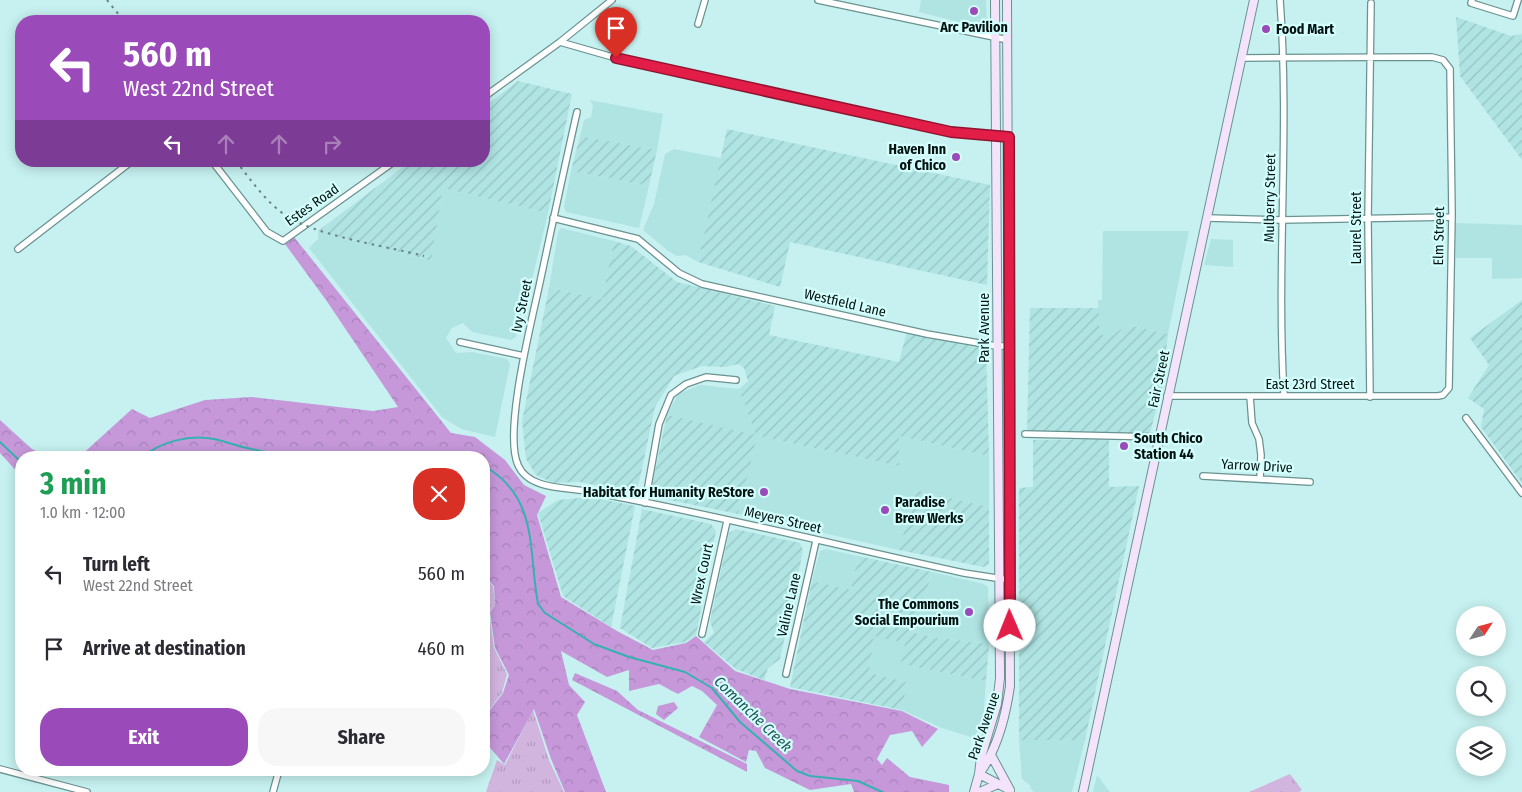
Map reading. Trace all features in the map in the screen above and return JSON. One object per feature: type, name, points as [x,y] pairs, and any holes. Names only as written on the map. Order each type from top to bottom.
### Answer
[{"type":"main road","name":"Park Avenue","points":[[980,774],[981,757],[997,704],[1000,678],[996,346],[995,0]]},
{"type":"main road","name":"Park Avenue","points":[[980,774],[990,755],[1008,699],[1010,686],[1009,137],[1006,0]]},
{"type":"main road","name":"Fair Street","points":[[1083,792],[1254,0]]},
{"type":"main road","points":[[990,755],[1011,791]]},
{"type":"main road","points":[[974,792],[980,774],[1011,791]]},
{"type":"main road","points":[[980,792],[998,784]]},
{"type":"street","points":[[490,93],[560,42],[612,0]]},
{"type":"street","points":[[698,24],[705,0]]},
{"type":"street","points":[[818,0],[995,39],[1008,40]]},
{"type":"street","name":"Mulberry Street","points":[[1280,0],[1284,58],[1281,220],[1284,396]]},
{"type":"street","points":[[1472,0],[1471,3],[1513,16],[1518,0]]},
{"type":"street","name":"Laurel Street","points":[[1370,397],[1368,220],[1371,2]]},
{"type":"street","points":[[560,42],[616,58],[942,130],[1009,137]]},
{"type":"street","name":"Elm Street","points":[[1369,58],[1432,57],[1443,60],[1450,69],[1452,83],[1452,217],[1449,388]]},
{"type":"street","points":[[1241,58],[1369,58]]},
{"type":"street","name":"Ivy Street","points":[[552,487],[534,481],[524,475],[517,462],[514,430],[524,356],[577,112]]},
{"type":"street","points":[[18,250],[124,167]]},
{"type":"street","name":"Estes Road","points":[[217,167],[267,232],[283,241],[387,167]]},
{"type":"street","points":[[1208,218],[1368,220],[1452,217]]},
{"type":"street","name":"Westfield Lane","points":[[553,218],[638,239],[679,273],[702,284],[927,334],[996,346],[1008,346]]},
{"type":"street","points":[[460,342],[524,356]]},
{"type":"street","points":[[645,502],[659,424],[671,395],[686,384],[706,377],[736,380]]},
{"type":"street","name":"East 23rd Street","points":[[1168,396],[1438,396],[1443,395],[1449,388]]},
{"type":"street","points":[[1250,396],[1252,423],[1259,439],[1261,455],[1260,479]]},
{"type":"street","points":[[1466,418],[1522,493]]},
{"type":"street","points":[[1026,434],[1160,437]]},
{"type":"street","name":"Yarrow Drive","points":[[1203,476],[1310,482]]},
{"type":"street","name":"Meyers Street","points":[[552,487],[587,491],[645,502],[816,541],[1009,580]]},
{"type":"street","name":"Wrex Court","points":[[702,634],[727,521]]},
{"type":"street","name":"Valine Lane","points":[[786,674],[816,541]]},
{"type":"street","points":[[0,769],[15,774]]},
{"type":"street","points":[[23,776],[65,789],[87,792]]},
{"type":"street","points":[[273,792],[277,776]]},
{"type":"shaded area","points":[[921,0],[986,0],[987,25],[983,28],[919,12]]},
{"type":"shaded area","points":[[1456,17],[1511,36],[1522,34],[1522,160],[1460,76]]},
{"type":"shaded area","points":[[518,81],[572,94],[548,213],[443,188],[431,261],[318,231],[403,167],[490,167],[490,102]]},
{"type":"shaded area","points":[[590,100],[663,114],[657,150],[580,136],[584,120],[591,117],[593,106]]},
{"type":"shaded area","points":[[727,129],[990,185],[987,285],[790,242],[780,287],[698,262]]},
{"type":"shaded area","points":[[580,136],[657,150],[649,186],[571,171]]},
{"type":"shaded area","points":[[674,149],[721,158],[698,262],[686,255],[677,256],[668,251],[643,230],[654,204],[665,154]]},
{"type":"shaded area","points":[[571,171],[649,186],[639,228],[566,212],[564,207]]},
{"type":"shaded area","points":[[443,188],[548,213],[531,284],[528,283],[516,337],[511,340],[472,332],[463,323],[452,328],[446,338],[456,353],[472,352],[507,359],[510,364],[495,437],[461,429],[442,417],[309,248],[318,239],[318,231],[431,261]]},
{"type":"shaded area","points":[[1455,223],[1522,225],[1522,278],[1492,279],[1492,258],[1456,258]]},
{"type":"shaded area","points":[[561,228],[614,241],[602,299],[549,288],[558,232]]},
{"type":"shaded area","points":[[1103,231],[1189,231],[1168,334],[1128,325],[1112,335],[1099,335],[1098,300],[1102,300]]},
{"type":"shaded area","points":[[1211,239],[1233,240],[1233,267],[1204,265]]},
{"type":"shaded area","points":[[614,241],[631,246],[677,282],[775,306],[769,335],[899,362],[907,331],[986,347],[989,456],[899,436],[899,466],[757,436],[738,514],[655,497],[651,490],[667,415],[756,435],[739,389],[748,381],[744,368],[738,364],[726,367],[702,366],[674,376],[655,407],[640,478],[637,488],[630,493],[580,482],[553,483],[536,475],[526,459],[522,421],[549,288],[602,299]]},
{"type":"shaded area","points":[[1522,300],[1522,483],[1481,427],[1484,409],[1468,398],[1489,365],[1470,338]]},
{"type":"shaded area","points":[[1030,308],[1099,308],[1099,335],[1112,335],[1128,325],[1168,334],[1162,388],[1150,433],[1027,432]]},
{"type":"shaded area","points":[[700,385],[739,389],[757,436],[899,466],[899,436],[989,456],[989,507],[915,490],[899,550],[738,514],[756,436],[667,415],[678,394]]},
{"type":"shaded area","points":[[1109,439],[1109,487],[1139,486],[1085,740],[1019,740],[1019,488],[1033,487],[1033,440]]},
{"type":"shaded area","points":[[915,490],[989,507],[989,564],[984,567],[899,550]]},
{"type":"shaded area","points":[[590,497],[635,506],[611,627],[563,596],[538,513],[558,500]]},
{"type":"shaded area","points":[[642,509],[711,524],[716,531],[696,635],[685,642],[652,648],[620,628]]},
{"type":"shaded area","points":[[736,529],[800,543],[803,551],[780,659],[768,668],[764,680],[736,669],[704,642],[714,633],[710,621],[729,533]]},
{"type":"shaded area","points":[[826,549],[858,556],[851,591],[812,581],[820,551]]},
{"type":"shaded area","points":[[858,556],[932,572],[915,633],[989,644],[986,681],[901,664],[905,643],[874,636],[869,673],[907,682],[902,710],[790,687],[812,581],[851,590]]},
{"type":"shaded area","points":[[932,572],[984,584],[988,587],[989,644],[915,633]]},
{"type":"shaded area","points":[[874,635],[905,643],[902,664],[986,681],[983,724],[974,738],[942,728],[902,710],[907,682],[869,673]]},
{"type":"shaded area","points":[[1019,740],[1085,740],[1072,792],[1034,792],[1030,785],[1022,779]]},
{"type":"shaded area","points":[[1097,775],[1110,792],[1093,792]]},
{"type":"green space","points":[[294,237],[451,433],[475,437],[505,460],[524,485],[546,496],[537,515],[561,597],[617,631],[653,650],[686,643],[696,636],[735,671],[790,689],[902,711],[938,729],[922,747],[912,731],[890,735],[877,759],[882,765],[887,758],[910,777],[949,785],[949,792],[854,792],[851,784],[810,790],[765,768],[756,751],[749,750],[746,762],[699,737],[717,705],[702,691],[692,686],[678,694],[659,684],[629,691],[629,670],[607,677],[561,651],[569,685],[585,702],[577,715],[606,792],[565,792],[551,759],[534,709],[504,764],[490,748],[490,710],[503,693],[509,675],[495,648],[490,612],[495,605],[494,586],[490,582],[490,451],[86,451],[132,409],[150,418],[205,400],[252,397],[373,411],[398,407],[326,300],[285,244]]},
{"type":"green space","points":[[0,420],[36,451],[15,451],[15,469],[0,453]]},
{"type":"green space","points":[[490,583],[493,586],[495,605],[490,611]]},
{"type":"green space","points":[[490,619],[494,648],[507,674],[502,693],[490,709]]},
{"type":"green space","points":[[575,673],[617,691],[638,710],[747,764],[747,772],[572,680]]},
{"type":"green space","points":[[674,702],[678,708],[664,720],[656,714],[658,706]]},
{"type":"green space","points":[[533,710],[549,760],[564,792],[486,792],[497,760],[505,765]]},
{"type":"green space","points":[[1290,774],[1302,790],[1299,792],[1249,792]]},
{"type":"waterway","name":"Comanche Creek","points":[[151,451],[175,441],[195,438],[214,439],[262,451]]},
{"type":"waterway","name":"Comanche Creek","points":[[0,442],[15,456]]},
{"type":"waterway","name":"Comanche Creek","points":[[490,470],[502,479],[514,493],[523,509],[528,526],[538,604],[545,613],[594,644],[629,657],[685,672],[712,688],[740,722],[797,771],[810,776],[858,781],[882,792]]},
{"type":"railway","points":[[107,0],[119,15]]},
{"type":"railway","points":[[241,167],[271,203],[285,215],[298,222],[333,235],[424,256]]},
{"type":"place","name":"Arc Pavilion","points":[[974,11]]},
{"type":"place","name":"Food Mart","points":[[1266,29]]},
{"type":"place","name":"Haven Inn of Chico","points":[[956,157]]},
{"type":"place","name":"South Chico Station 44","points":[[1124,446]]},
{"type":"place","name":"Habitat for Humanity ReStore","points":[[764,492]]},
{"type":"place","name":"Paradise Brew Werks","points":[[885,510]]},
{"type":"place","name":"The Commons Social Empourium","points":[[969,612]]},
{"type":"route","points":[[616,58],[951,132],[1009,137],[1008,457],[1010,626]]}]
